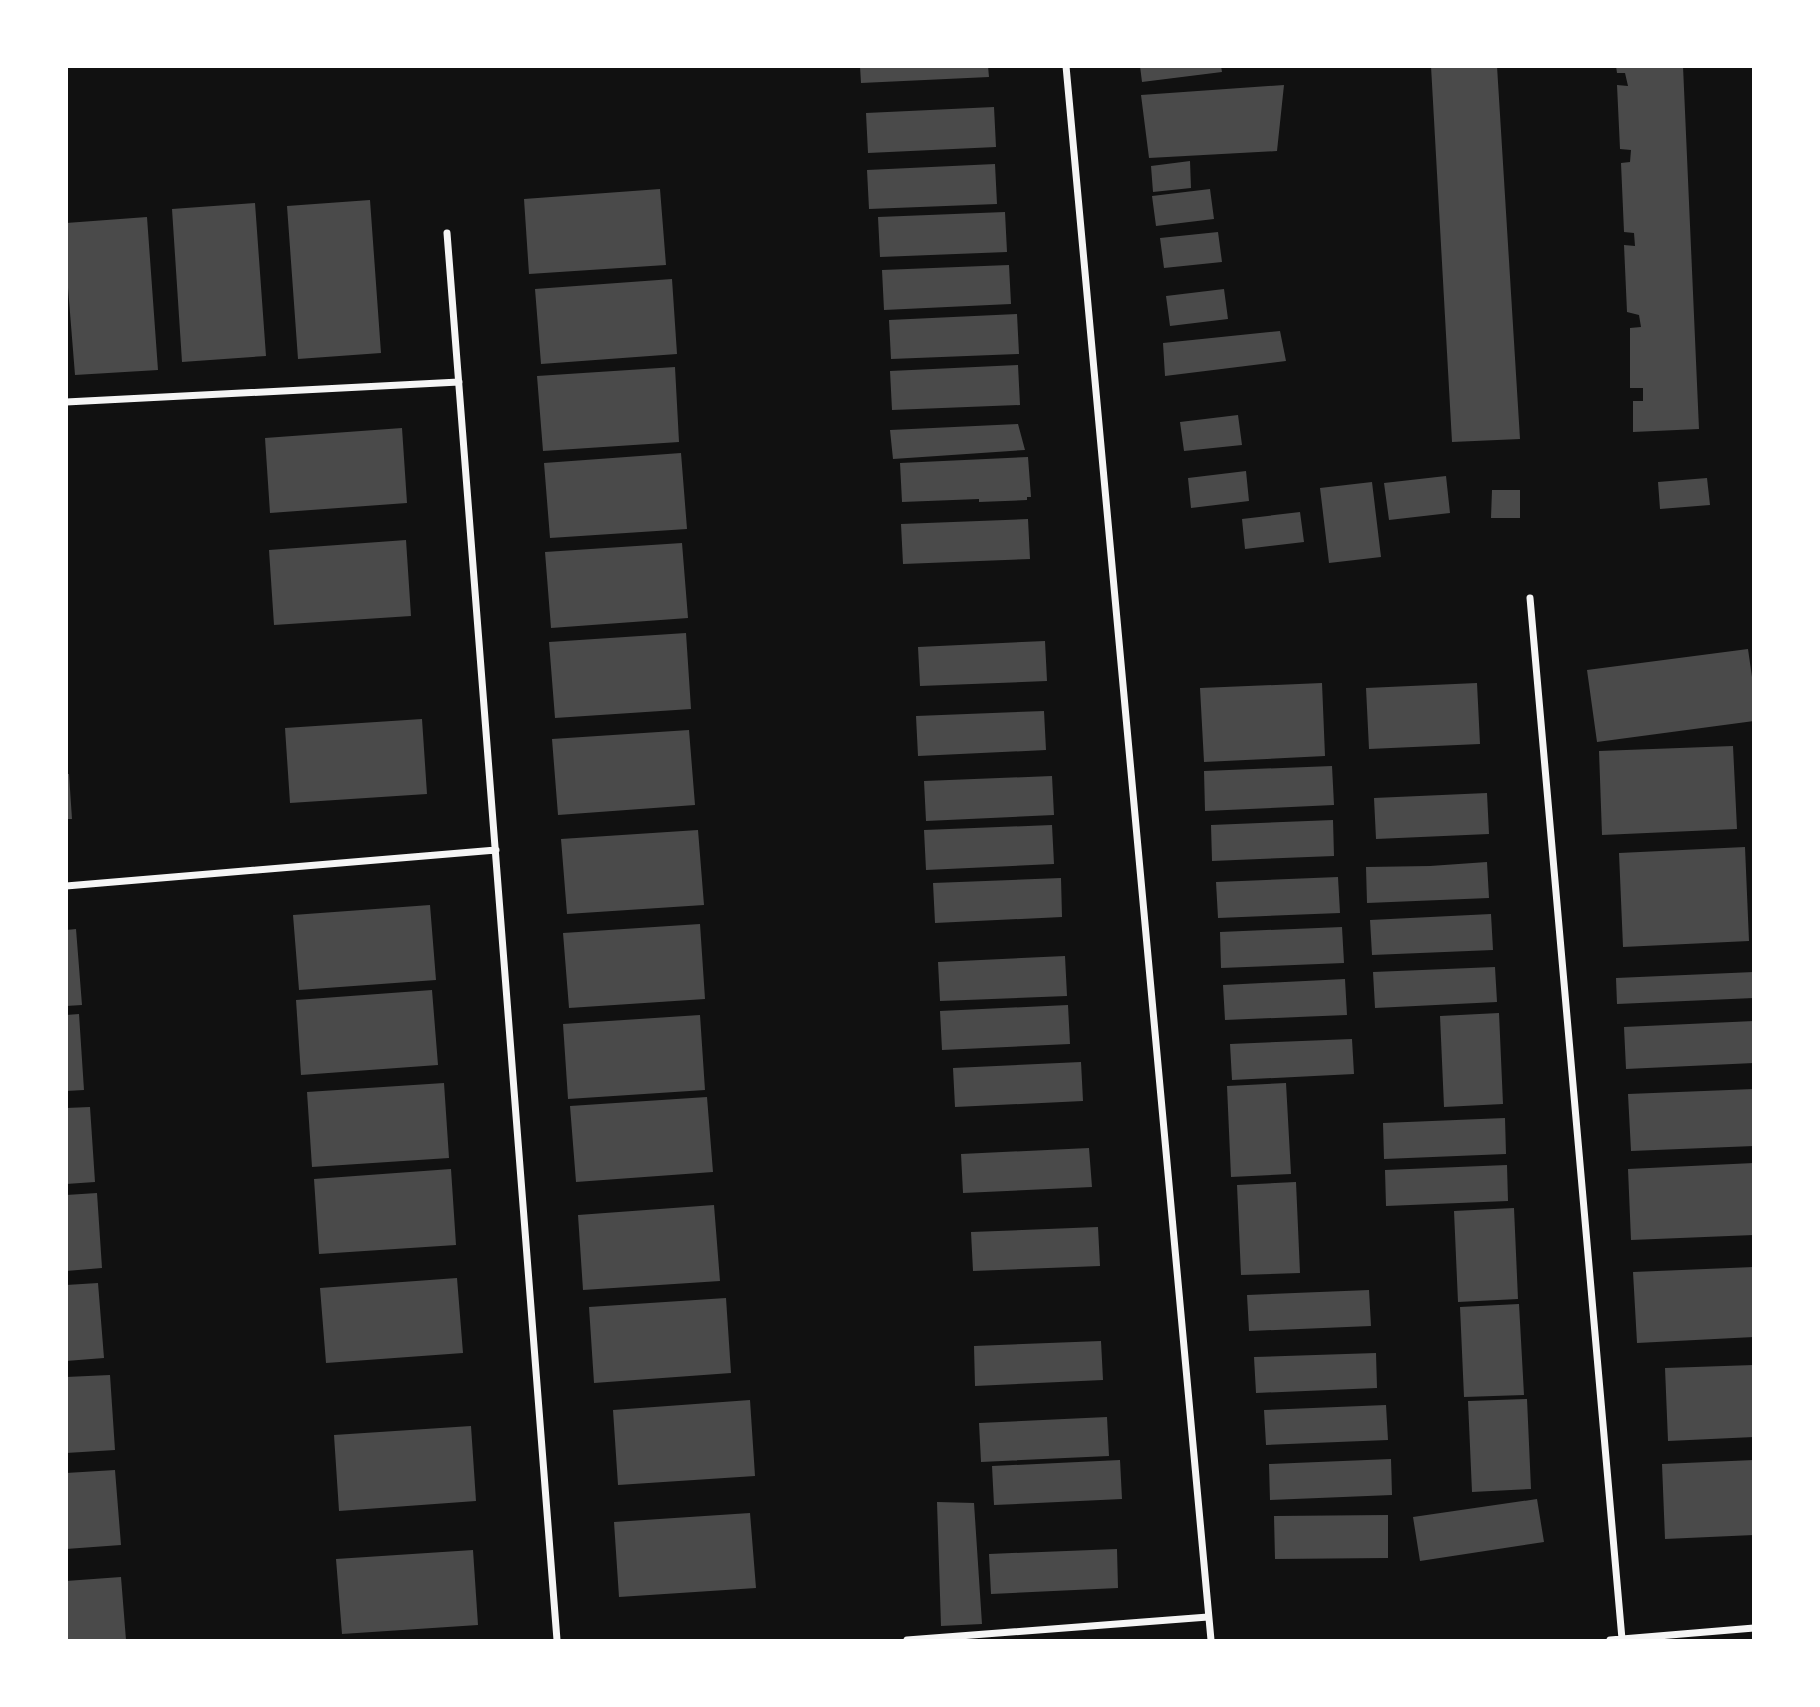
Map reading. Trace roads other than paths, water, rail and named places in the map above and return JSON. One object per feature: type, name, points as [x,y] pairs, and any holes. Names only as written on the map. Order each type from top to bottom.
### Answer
[{"type":"street","points":[[1066,66],[1211,1640]]},
{"type":"street","points":[[447,233],[557,1640]]},
{"type":"street","points":[[66,402],[459,382]]},
{"type":"street","points":[[1530,598],[1622,1639]]},
{"type":"street","points":[[66,886],[496,850]]},
{"type":"street","points":[[907,1640],[1209,1618]]},
{"type":"street","points":[[1610,1640],[1754,1628]]}]
